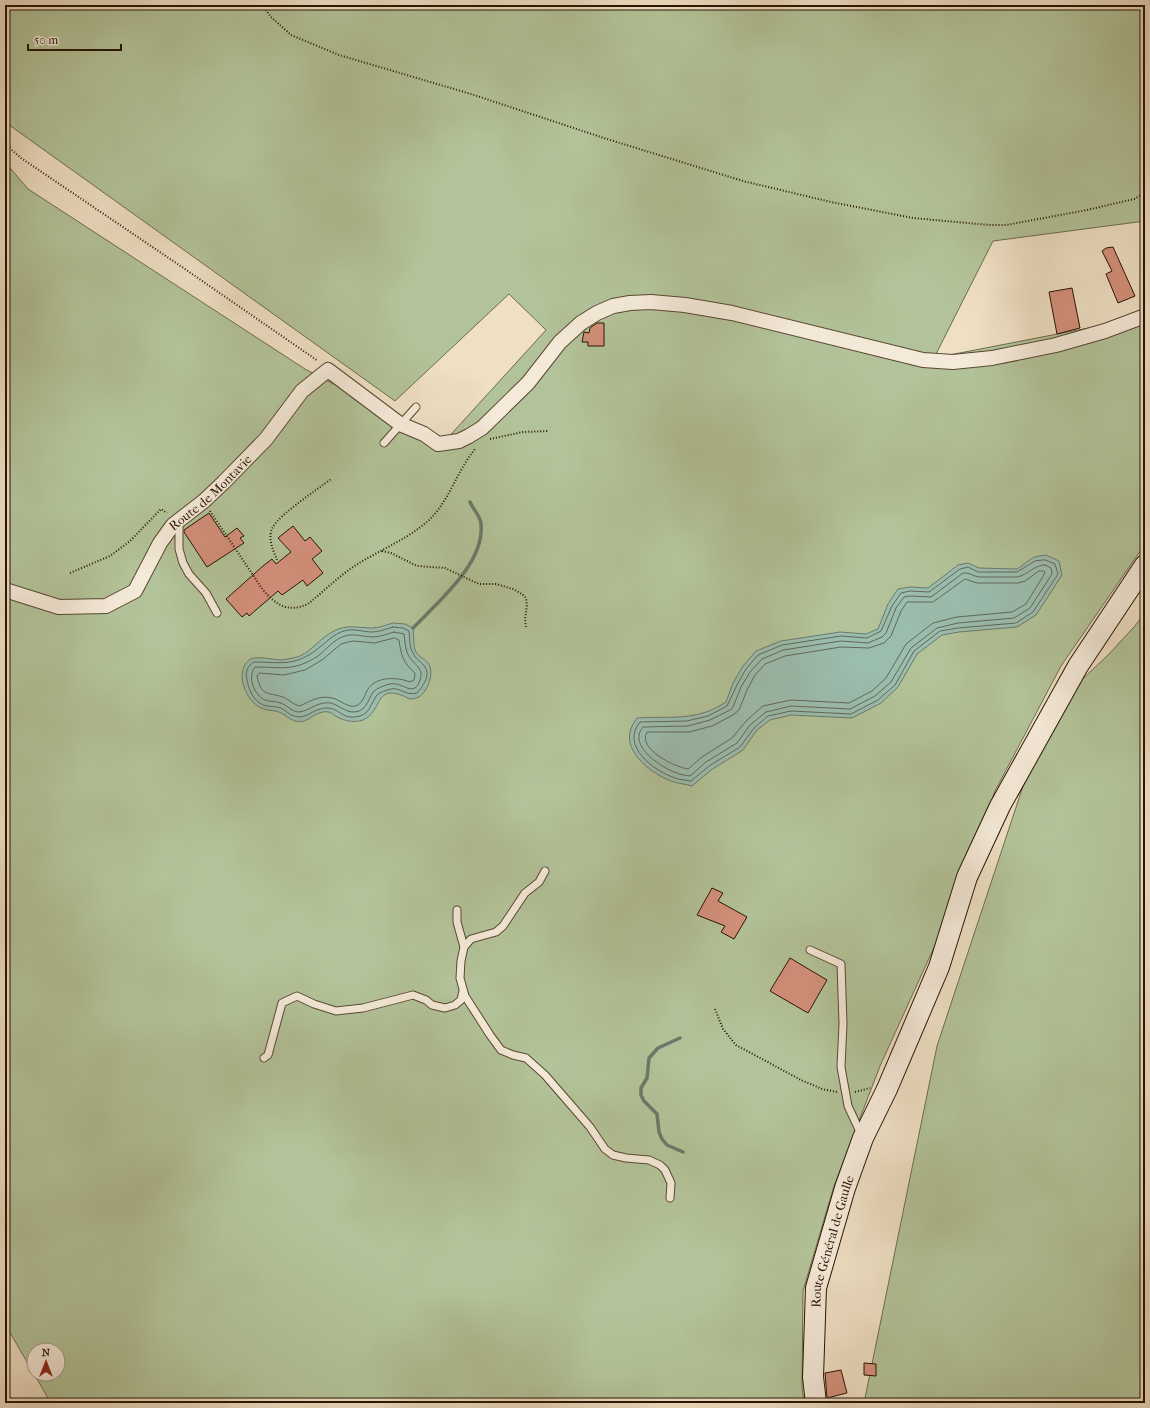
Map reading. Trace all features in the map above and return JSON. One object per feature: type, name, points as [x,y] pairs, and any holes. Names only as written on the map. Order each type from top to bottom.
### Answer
[{"type":"street","points":[[328,370],[400,424],[424,434],[438,444],[453,442],[469,436],[482,428],[528,383],[560,342],[581,323],[597,313],[613,306],[630,303],[651,302],[732,313],[923,360],[953,362],[992,358],[1056,345],[1105,331],[1145,316]]},
{"type":"street","name":"Route de Montavie","points":[[5,590],[58,608],[106,606],[135,591],[160,543],[173,525],[204,501],[266,439],[302,391],[328,370]]},
{"type":"street","name":"Route Général de Gaulle","points":[[816,1403],[813,1377],[816,1288],[845,1188],[863,1138],[939,967],[967,876],[1000,806],[1078,666],[1145,565]]},
{"type":"lane","points":[[384,443],[416,407]]},
{"type":"lane","points":[[179,520],[179,549],[183,563],[189,574],[206,593],[217,613]]},
{"type":"lane","points":[[464,947],[471,939],[496,932],[503,926],[525,893],[539,882],[545,871]]},
{"type":"lane","points":[[456,910],[457,922],[464,947],[460,978],[465,996],[501,1050],[526,1058],[545,1075],[590,1127],[605,1149],[613,1155],[649,1160],[660,1165],[666,1170],[671,1183],[670,1198]]},
{"type":"lane","points":[[810,950],[841,964],[843,1024],[842,1067],[848,1106],[863,1138]]},
{"type":"lane","points":[[264,1058],[268,1055],[282,1003],[297,996],[314,1004],[336,1011],[363,1008],[413,995],[426,1000],[432,1005],[444,1008],[455,1005],[461,1000],[463,989]]},
{"type":"path","points":[[262,5],[271,17],[291,35],[339,55],[471,94],[607,139],[743,181],[831,202],[913,218],[989,225],[1006,225],[1121,202],[1134,199],[1145,193]]},
{"type":"path","points":[[5,144],[21,158],[182,267],[312,357],[328,370]]},
{"type":"path","points":[[489,440],[523,432],[550,431]]},
{"type":"path","points":[[263,590],[272,601],[280,606],[300,608],[308,604],[355,566],[417,529],[438,510],[463,466],[478,445]]},
{"type":"path","points":[[277,560],[272,549],[272,528],[280,519],[331,479]]},
{"type":"path","points":[[381,550],[391,553],[417,566],[445,568],[478,584],[503,585],[513,589],[526,598],[526,628]]},
{"type":"path","points":[[715,1009],[723,1029],[736,1045],[752,1055],[822,1089],[846,1094],[889,1082]]},
{"type":"shaded area","points":[[5,5],[1145,5],[1145,221],[993,241],[934,358],[1145,317],[1145,544],[1061,666],[995,791],[951,910],[880,1066],[834,1186],[803,1291],[802,1387],[804,1403],[51,1403],[39,1382],[66,1382],[66,1342],[26,1342],[26,1360],[5,1324],[5,162],[28,189],[305,369],[444,442],[546,330],[509,294],[395,401],[5,122]]},
{"type":"shaded area","points":[[1145,613],[1145,1403],[864,1403],[937,1046],[1030,765],[1069,692],[1109,654]]},
{"type":"water","points":[[1046,555],[1059,561],[1062,575],[1036,615],[1017,627],[942,635],[917,654],[898,687],[881,703],[852,718],[791,715],[770,720],[757,730],[743,750],[711,770],[692,786],[666,779],[649,769],[635,754],[631,746],[629,738],[631,729],[637,718],[689,716],[709,711],[726,702],[733,683],[743,666],[756,651],[781,641],[840,632],[866,634],[878,629],[888,604],[898,589],[910,587],[928,588],[958,565],[968,563],[979,568],[1017,569],[1034,557]]},
{"type":"water","points":[[393,623],[405,624],[413,628],[415,650],[430,667],[430,681],[419,697],[410,699],[398,694],[390,693],[384,695],[370,716],[360,721],[346,720],[337,717],[330,712],[322,712],[300,722],[294,721],[279,712],[261,708],[247,693],[242,679],[242,672],[249,660],[260,658],[282,660],[300,656],[329,634],[339,629],[348,627],[375,628]]},
{"type":"building","points":[[1113,247],[1135,296],[1118,303],[1106,274],[1112,271],[1102,251],[1106,248]]},
{"type":"building","points":[[1072,288],[1080,328],[1057,334],[1049,292]]},
{"type":"building","points":[[597,323],[604,323],[604,346],[588,346],[588,342],[582,342],[584,332],[589,333],[590,328]]},
{"type":"building","points":[[209,513],[225,537],[237,528],[244,536],[240,538],[244,543],[207,567],[184,530]]},
{"type":"building","points":[[293,526],[305,541],[310,537],[322,551],[312,559],[323,573],[307,586],[303,580],[282,595],[278,591],[249,616],[247,613],[242,617],[226,599],[272,559],[276,564],[291,552],[278,538]]},
{"type":"building","points":[[712,888],[723,893],[718,901],[747,917],[734,939],[721,932],[725,926],[697,915]]},
{"type":"building","points":[[790,958],[827,980],[808,1013],[770,991]]},
{"type":"building","points":[[864,1363],[876,1364],[876,1376],[864,1375]]},
{"type":"building","points":[[841,1370],[847,1393],[827,1398],[825,1373]]},
{"type":"waterway","points":[[413,628],[458,581],[476,553],[480,539],[481,524],[480,519],[470,502]]},
{"type":"waterway","points":[[680,1038],[658,1048],[649,1058],[647,1078],[641,1088],[641,1095],[644,1101],[657,1114],[659,1132],[662,1139],[667,1145],[683,1152]]}]
